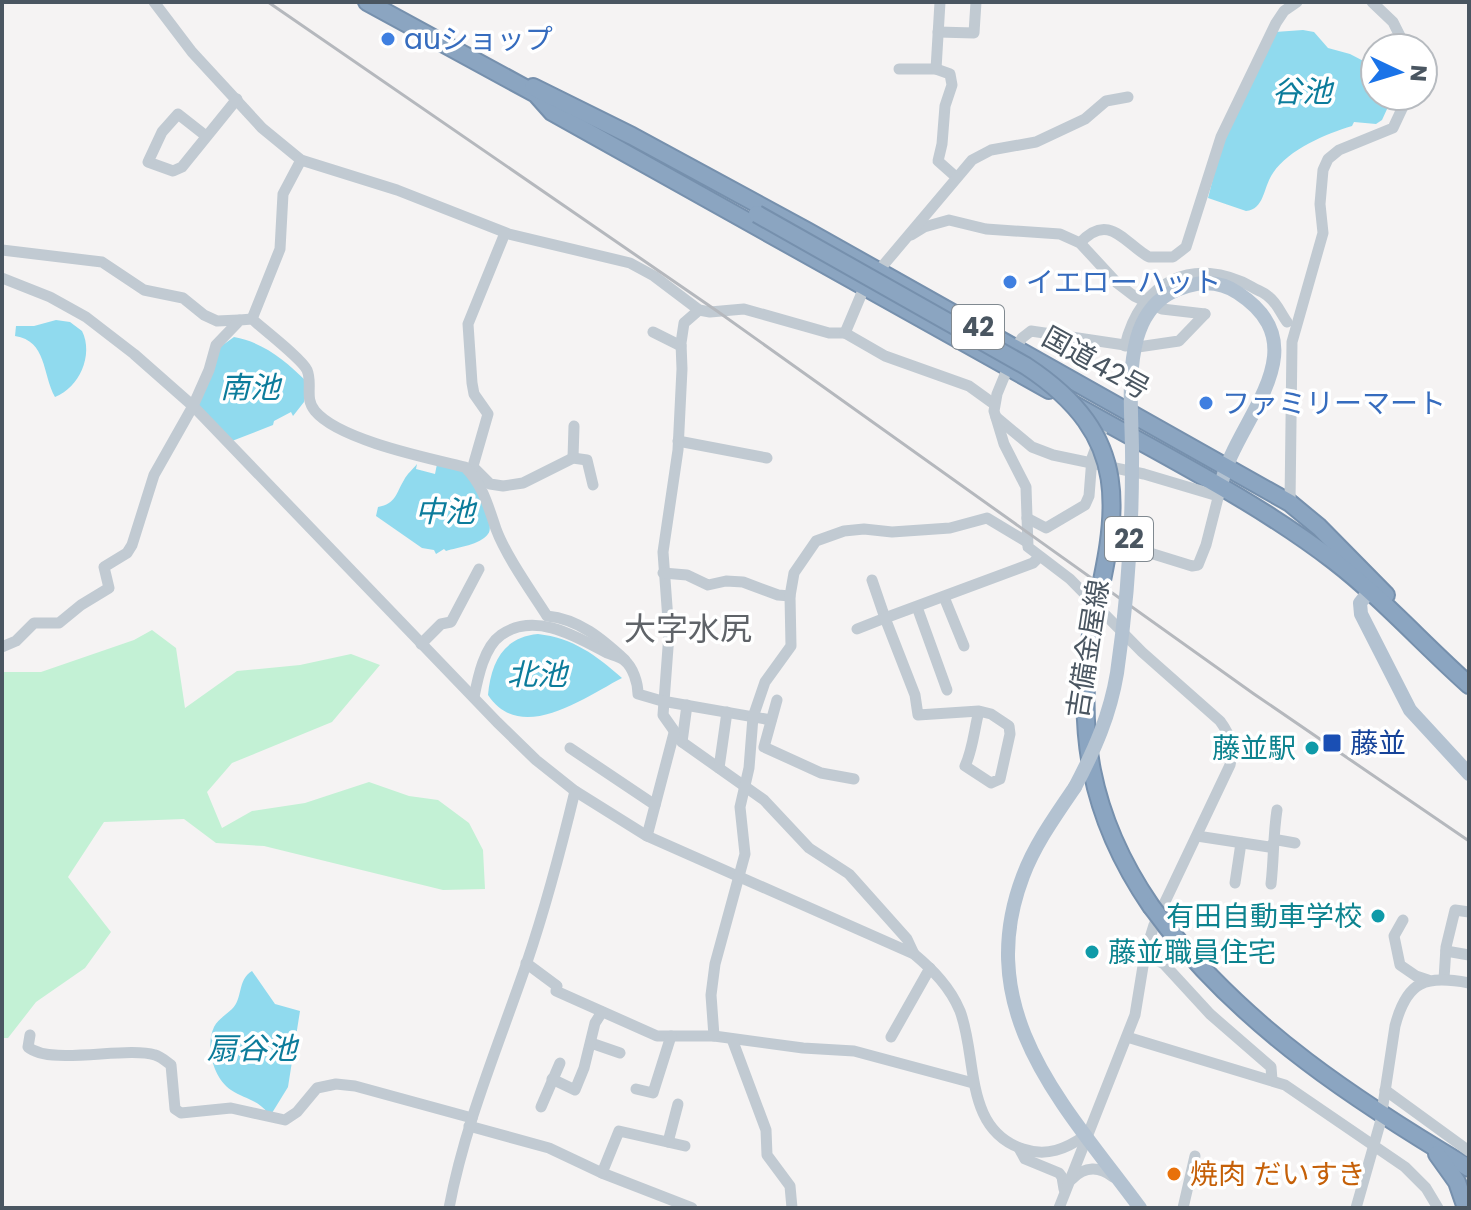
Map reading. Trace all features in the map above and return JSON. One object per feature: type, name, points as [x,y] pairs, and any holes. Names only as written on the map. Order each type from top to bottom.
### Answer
[{"type":"highway","name":"国道42号","points":[[367,2],[536,94],[552,112],[1292,530],[1372,588]]},
{"type":"highway","name":"国道42号","points":[[466,58],[550,94],[632,136],[1290,503],[1319,527],[1372,588],[1469,685]]},
{"type":"highway","points":[[536,94],[1026,366],[1054,386],[1081,414],[1100,445],[1113,494],[1109,551],[1093,622],[1084,698],[1090,766],[1098,799],[1116,845],[1151,906],[1167,927],[1209,976],[1277,1040],[1330,1079],[1469,1168]]},
{"type":"highway","points":[[1423,1140],[1450,1170],[1462,1192],[1466,1208]]},
{"type":"main road","name":"吉備金屋線","points":[[1140,1208],[1049,1085],[1025,1041],[1011,993],[1008,958],[1012,917],[1023,874],[1041,839],[1075,787],[1095,750],[1105,723],[1119,657],[1130,516],[1134,351],[1146,316],[1168,294],[1192,284],[1223,285],[1251,303],[1266,321]]},
{"type":"main road","points":[[1220,491],[1225,467],[1255,413],[1269,380],[1273,341],[1266,321]]},
{"type":"main road","points":[[1372,588],[1360,603],[1361,614],[1410,710],[1469,774]]},
{"type":"street","points":[[154,2],[192,52],[262,128],[301,160],[376,182],[505,233],[630,263],[654,276],[699,310],[744,309],[829,333],[845,333],[885,356],[969,386],[1032,447],[1069,460],[1220,491],[1198,565],[1192,566],[1150,553]]},
{"type":"street","points":[[936,69],[940,2]]},
{"type":"street","points":[[938,32],[974,33],[976,2]]},
{"type":"street","points":[[1080,243],[1095,232],[1110,230],[1123,236],[1149,257],[1173,257],[1186,247],[1221,137],[1276,23],[1284,11],[1297,2]]},
{"type":"street","points":[[1372,2],[1393,22],[1398,32]]},
{"type":"street","points":[[899,69],[936,69],[950,74],[952,85],[945,106],[938,161],[956,177]]},
{"type":"street","points":[[845,333],[864,288],[956,177],[980,154],[1036,142],[1085,119],[1106,101],[1128,97]]},
{"type":"street","points":[[206,136],[178,114],[162,132],[148,162],[169,171],[177,170],[206,136],[237,99]]},
{"type":"street","points":[[1290,503],[1292,323],[1323,233],[1320,204],[1325,164],[1339,150],[1393,128],[1400,112]]},
{"type":"street","points":[[2,647],[16,641],[34,623],[59,623],[109,588],[104,567],[127,553],[132,545],[154,475],[193,406],[216,345],[246,320],[280,249],[283,194],[301,160]]},
{"type":"street","points":[[903,240],[924,227],[956,220],[986,229],[1052,232],[1080,243],[1117,283],[1144,302],[1172,311],[1205,314],[1179,341],[1144,348],[1031,331],[1016,348],[995,410],[1008,454],[1024,478],[1028,493],[1027,542],[1031,552],[1070,579],[1227,730],[1233,749],[1230,765],[1154,925],[1145,954],[1138,1004],[1127,1037],[1061,1203]]},
{"type":"street","points":[[505,233],[468,324],[474,394],[488,414],[472,471],[487,499],[496,529],[547,616],[577,623],[601,638],[625,660],[638,685],[638,694],[771,720]]},
{"type":"street","points":[[2,250],[102,262],[144,290],[183,298],[217,321],[246,320],[304,365],[309,378],[308,397],[314,410],[330,424],[359,437],[465,467],[490,484],[503,486],[523,483],[573,458],[587,460],[593,485]]},
{"type":"street","points":[[1125,346],[1131,322],[1144,302],[1162,285],[1196,273],[1222,274],[1246,283],[1270,297],[1292,323]]},
{"type":"street","points":[[2,278],[50,297],[86,317],[193,406],[536,760],[575,791],[647,836],[914,954],[947,988],[959,1009],[968,1041],[973,1083],[981,1109],[994,1131],[1019,1148],[1039,1153],[1072,1145],[1086,1135]]},
{"type":"street","points":[[699,310],[684,323],[681,346],[678,441],[663,552],[669,634],[663,715],[678,738],[764,800],[809,848],[849,874],[907,939],[914,954]]},
{"type":"street","points":[[1266,321],[1292,323]]},
{"type":"street","points":[[653,332],[681,346]]},
{"type":"street","points":[[1027,518],[1046,528],[1085,505],[1089,496],[1091,463],[1105,422]]},
{"type":"street","points":[[573,458],[574,426]]},
{"type":"street","points":[[678,441],[767,458]]},
{"type":"street","points":[[714,1036],[711,995],[715,964],[745,854],[740,807],[753,717],[765,682],[791,646],[790,596],[794,573],[806,552],[816,541],[844,531],[950,528],[987,518],[1027,542]]},
{"type":"street","points":[[857,629],[1033,563],[1039,557]]},
{"type":"street","points":[[421,644],[441,624],[451,622],[479,569]]},
{"type":"street","points":[[663,573],[687,575],[708,585],[726,581],[743,582],[778,595],[790,596]]},
{"type":"street","points":[[872,580],[915,695],[918,715],[979,711],[991,714],[1009,726],[1000,779],[991,783],[965,766],[972,751],[970,743],[979,711]]},
{"type":"street","points":[[944,597],[964,646]]},
{"type":"street","points":[[917,607],[947,690]]},
{"type":"street","points":[[474,697],[493,643],[513,629],[533,626],[559,629],[625,660]]},
{"type":"street","points":[[777,700],[764,747],[821,773],[854,779]]},
{"type":"street","points":[[647,836],[687,705]]},
{"type":"street","points":[[719,768],[727,712]]},
{"type":"street","points":[[570,748],[655,805]]},
{"type":"street","points":[[449,1208],[471,1122],[556,869],[575,791]]},
{"type":"street","points":[[1271,884],[1277,810]]},
{"type":"street","points":[[1197,836],[1269,847],[1278,840],[1295,843]]},
{"type":"street","points":[[1235,883],[1241,843]]},
{"type":"street","points":[[1444,979],[1446,951],[1455,910],[1469,912]]},
{"type":"street","points":[[1403,920],[1394,936],[1400,965],[1428,980],[1469,983]]},
{"type":"street","points":[[1446,951],[1469,955]]},
{"type":"street","points":[[1145,954],[1164,964],[1210,1014],[1271,1067],[1272,1080]]},
{"type":"street","points":[[526,963],[557,986],[556,991],[657,1036],[714,1036],[803,1048],[854,1051],[973,1083]]},
{"type":"street","points":[[891,1037],[930,968]]},
{"type":"street","points":[[1383,1105],[1398,1015],[1409,995],[1428,980]]},
{"type":"street","points":[[552,1079],[575,1090],[595,1023],[602,1012]]},
{"type":"street","points":[[30,1035],[28,1047],[34,1052],[51,1055],[154,1055],[171,1065],[175,1109],[181,1113],[231,1108],[285,1120],[297,1112],[317,1088],[336,1084],[355,1086],[549,1148],[602,1173],[692,1208]]},
{"type":"street","points":[[636,1089],[653,1093],[671,1036]]},
{"type":"street","points":[[1127,1037],[1272,1080],[1297,1093],[1416,1177],[1438,1208]]},
{"type":"street","points":[[732,1039],[766,1130],[767,1155],[790,1186],[792,1208]]},
{"type":"street","points":[[591,1043],[620,1053]]},
{"type":"street","points":[[541,1107],[560,1063]]},
{"type":"street","points":[[1385,1090],[1469,1151]]},
{"type":"street","points":[[668,1142],[678,1104]]},
{"type":"street","points":[[1356,1208],[1381,1120]]},
{"type":"street","points":[[602,1173],[619,1131],[685,1146]]},
{"type":"street","points":[[1019,1148],[1025,1159],[1059,1173],[1064,1184],[1061,1203]]},
{"type":"street","points":[[1183,1208],[1195,1156]]},
{"type":"street","points":[[1069,1181],[1083,1171],[1096,1168],[1109,1174],[1125,1188]]},
{"type":"green space","points":[[152,630],[176,648],[185,708],[237,671],[300,665],[351,654],[380,665],[332,722],[232,763],[207,792],[222,828],[252,811],[305,803],[369,782],[409,796],[438,800],[469,823],[483,850],[485,889],[443,890],[264,846],[216,843],[184,819],[104,822],[68,877],[111,932],[85,968],[36,1002],[8,1038],[2,1038],[2,672],[41,672],[134,640]]},
{"type":"water","name":"谷池","points":[[1275,32],[1314,32],[1328,48],[1359,59],[1359,112],[1386,112],[1376,124],[1354,122],[1352,126],[1320,138],[1288,157],[1273,173],[1257,206],[1246,211],[1208,198],[1221,147]]},
{"type":"water","points":[[56,320],[70,322],[82,331],[86,350],[77,378],[64,393],[55,397],[38,351],[33,344],[15,336],[16,326],[34,326]]},
{"type":"water","name":"南池","points":[[234,337],[255,343],[273,353],[306,381],[304,402],[293,416],[291,412],[274,421],[273,425],[232,441],[198,405],[220,347]]},
{"type":"water","name":"中池","points":[[417,464],[416,469],[435,474],[437,464],[457,469],[471,479],[480,494],[489,522],[490,529],[484,538],[436,554],[434,550],[422,548],[376,516],[378,507],[392,501]]},
{"type":"water","name":"北池","points":[[538,634],[562,639],[583,649],[622,678],[572,705],[535,717],[518,716],[502,709],[488,695],[496,662],[516,640]]},
{"type":"water","name":"扇谷池","points":[[252,971],[275,1004],[300,1011],[288,1087],[272,1113],[225,1085],[212,1061],[210,1043],[214,1027],[235,1005],[244,979]]},
{"type":"railway","points":[[268,2],[717,311],[1254,694],[1469,841]]},
{"type":"place","name":"auショップ","points":[[388,39]]},
{"type":"place","name":"イエローハット","points":[[1010,282]]},
{"type":"place","name":"ファミリーマート","points":[[1206,403]]},
{"type":"place","name":"藤並","points":[[1332,743]]},
{"type":"place","name":"藤並駅","points":[[1312,748]]},
{"type":"place","name":"有田自動車学校","points":[[1378,916]]},
{"type":"place","name":"藤並職員住宅","points":[[1092,952]]},
{"type":"place","name":"焼肉 だいすき","points":[[1174,1174]]},
{"type":"district","name":"大字水尻","points":[[688,628]]}]
